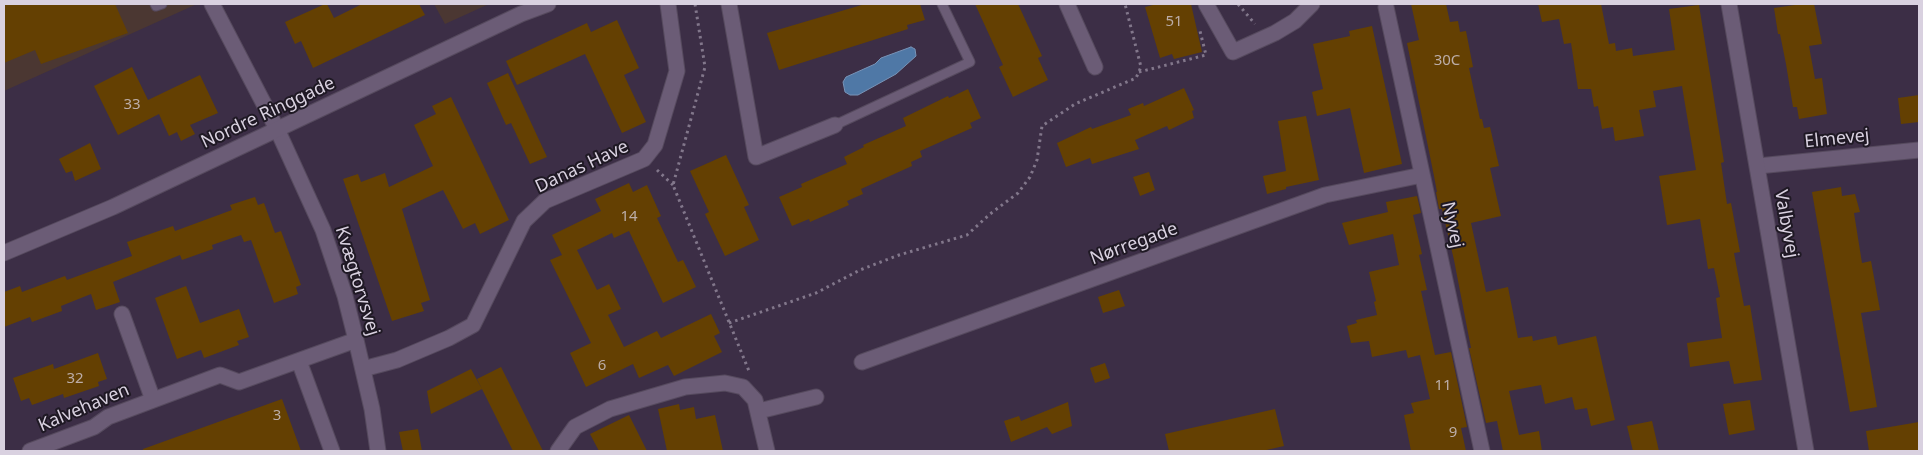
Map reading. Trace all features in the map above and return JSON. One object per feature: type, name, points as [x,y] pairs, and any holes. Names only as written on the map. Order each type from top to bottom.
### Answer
[{"type":"street","name":"Kvægtorvsvej","points":[[212,4],[277,129],[323,230],[346,296],[372,409],[378,451]]},
{"type":"street","name":"Nordre Ringgade","points":[[4,253],[113,207],[513,18],[548,4]]},
{"type":"street","name":"Danas Have","points":[[363,370],[397,360],[449,338],[473,325],[524,222],[545,201],[644,158],[655,145],[677,70],[668,4]]},
{"type":"street","points":[[729,4],[756,157],[834,125]]},
{"type":"street","points":[[1067,4],[1095,67]]},
{"type":"street","points":[[1206,4],[1233,52],[1267,37],[1295,21],[1312,4]]},
{"type":"street","name":"Valbyvej","points":[[1729,4],[1806,451]]},
{"type":"street","name":"Nyvej","points":[[1386,7],[1482,451]]},
{"type":"street","name":"Elmevej","points":[[1758,166],[1919,150]]},
{"type":"street","name":"Nørregade","points":[[862,362],[1325,195],[1422,174]]},
{"type":"street","name":"Kalvehaven","points":[[122,314],[153,400]]},
{"type":"street","name":"Kalvehaven","points":[[30,451],[94,428],[108,417],[220,375],[239,382],[356,340]]},
{"type":"street","points":[[299,361],[332,451]]},
{"type":"street","points":[[558,451],[575,428],[610,409],[685,387],[724,383],[744,387],[756,405],[767,451]]},
{"type":"street","points":[[756,405],[816,398]]},
{"type":"lane","points":[[156,4],[156,6],[162,4]]},
{"type":"lane","points":[[834,125],[970,62],[942,4]]},
{"type":"path","points":[[696,4],[705,67],[673,185],[755,386],[756,405]]},
{"type":"path","points":[[729,323],[816,293],[860,270],[900,255],[967,235],[990,214],[1018,193],[1030,178],[1037,160],[1042,126],[1075,104],[1136,78],[1141,67],[1125,4]]},
{"type":"path","points":[[1238,4],[1267,37]]},
{"type":"path","points":[[1139,72],[1206,55],[1200,30]]},
{"type":"shaded area","points":[[4,4],[197,4],[4,91]]},
{"type":"shaded area","points":[[434,4],[489,4],[445,24]]},
{"type":"water","points":[[911,47],[915,49],[916,56],[896,74],[858,95],[850,95],[845,92],[843,82],[846,77],[875,64],[881,58]]},
{"type":"building","points":[[4,4],[115,4],[128,33],[41,64],[35,50],[4,63]]},
{"type":"building","points":[[327,4],[334,18],[362,4],[419,4],[425,15],[313,68],[301,41],[295,44],[285,22]]},
{"type":"building","points":[[865,4],[920,4],[925,20],[907,25],[908,29],[779,70],[767,33]]},
{"type":"building","points":[[975,4],[1018,4],[1042,56],[1038,58],[1048,80],[1013,97],[999,67],[1003,65]]},
{"type":"building","points":[[1157,4],[1191,4],[1202,52],[1174,59],[1172,54],[1160,58],[1145,7]]},
{"type":"building","points":[[1411,4],[1446,4],[1450,22],[1458,21],[1460,32],[1466,31],[1473,67],[1469,68],[1480,119],[1482,119],[1484,128],[1490,127],[1499,166],[1490,168],[1501,216],[1471,223],[1486,292],[1508,287],[1518,338],[1532,336],[1533,341],[1556,336],[1558,345],[1596,336],[1615,420],[1591,426],[1587,408],[1575,410],[1572,397],[1545,404],[1541,385],[1509,391],[1519,435],[1539,431],[1542,451],[1503,451],[1497,421],[1486,423],[1469,348],[1471,348],[1454,260],[1442,209],[1439,209],[1407,43],[1419,40]]},
{"type":"building","points":[[1538,4],[1601,4],[1609,44],[1615,43],[1616,51],[1632,48],[1633,56],[1675,50],[1669,9],[1699,5],[1724,162],[1721,163],[1727,204],[1731,203],[1740,252],[1734,253],[1744,306],[1750,305],[1762,380],[1734,384],[1729,361],[1690,367],[1687,343],[1722,338],[1716,298],[1720,297],[1714,268],[1708,269],[1700,219],[1667,225],[1659,176],[1696,170],[1682,86],[1653,91],[1656,107],[1639,110],[1644,136],[1615,141],[1613,127],[1602,129],[1598,106],[1594,107],[1591,89],[1578,89],[1571,43],[1564,44],[1559,19],[1542,22]]},
{"type":"building","points":[[1814,4],[1822,44],[1809,46],[1815,79],[1822,78],[1827,114],[1799,119],[1797,107],[1793,107],[1774,8]]},
{"type":"building","points":[[617,20],[639,68],[624,75],[646,122],[622,133],[585,54],[517,85],[506,61],[587,23],[591,32]]},
{"type":"building","points":[[1372,26],[1402,164],[1364,173],[1350,108],[1317,116],[1312,92],[1323,89],[1313,44],[1350,36],[1349,31]]},
{"type":"building","points":[[132,67],[148,100],[200,75],[218,113],[190,125],[195,134],[181,141],[177,132],[169,136],[159,114],[118,135],[94,86]]},
{"type":"building","points":[[508,73],[547,157],[530,164],[511,123],[506,125],[487,83]]},
{"type":"building","points":[[1184,88],[1194,110],[1192,111],[1194,118],[1169,130],[1167,126],[1135,140],[1139,149],[1092,164],[1090,158],[1066,167],[1057,143],[1091,127],[1092,129],[1131,115],[1128,109],[1143,103],[1144,106]]},
{"type":"building","points":[[968,89],[981,118],[970,123],[972,128],[920,151],[922,157],[911,162],[912,166],[861,189],[863,194],[847,201],[849,205],[810,222],[809,219],[792,226],[779,197],[802,187],[801,184],[847,164],[844,157],[864,147],[863,145],[906,126],[903,118],[948,96],[949,98]]},
{"type":"building","points":[[1919,95],[1919,122],[1901,124],[1898,98]]},
{"type":"building","points":[[451,97],[509,220],[480,234],[475,223],[463,229],[443,190],[402,209],[430,300],[421,303],[424,311],[392,321],[343,179],[358,174],[361,182],[385,173],[389,187],[433,166],[414,125],[436,114],[432,106]]},
{"type":"building","points":[[1306,116],[1319,180],[1286,187],[1286,189],[1267,194],[1263,176],[1286,171],[1278,121]]},
{"type":"building","points":[[90,143],[101,169],[75,181],[72,171],[66,173],[59,159]]},
{"type":"building","points":[[726,155],[749,205],[744,207],[759,240],[725,256],[705,214],[709,212],[690,171]]},
{"type":"building","points":[[1149,172],[1155,190],[1140,196],[1133,177]]},
{"type":"building","points":[[629,183],[633,192],[647,185],[661,216],[657,218],[678,262],[683,260],[696,287],[663,303],[629,231],[614,238],[612,233],[577,250],[597,290],[609,284],[621,309],[608,315],[624,347],[657,331],[661,338],[711,314],[720,333],[714,336],[722,352],[674,376],[668,365],[639,378],[633,364],[586,387],[570,353],[591,343],[550,260],[562,255],[552,235],[601,211],[595,199]]},
{"type":"building","points":[[1841,187],[1842,196],[1855,194],[1860,212],[1854,213],[1862,263],[1871,261],[1880,310],[1861,313],[1877,407],[1850,412],[1812,192]]},
{"type":"building","points":[[1417,196],[1421,213],[1413,215],[1422,254],[1419,255],[1427,290],[1421,291],[1435,355],[1451,352],[1467,427],[1461,428],[1466,451],[1411,451],[1404,415],[1414,413],[1411,403],[1430,399],[1420,355],[1408,358],[1406,350],[1372,357],[1369,341],[1351,343],[1347,326],[1357,323],[1356,320],[1377,315],[1374,302],[1376,301],[1369,272],[1399,265],[1393,234],[1349,245],[1342,223],[1388,212],[1386,202]]},
{"type":"building","points":[[255,197],[258,205],[264,203],[275,233],[281,231],[301,285],[296,287],[298,294],[274,303],[251,240],[244,242],[241,235],[212,245],[213,249],[182,260],[180,255],[113,282],[120,302],[96,310],[91,294],[61,306],[62,311],[32,322],[30,317],[4,327],[4,292],[20,286],[22,292],[65,276],[67,280],[132,256],[127,242],[173,226],[175,231],[232,210],[230,205]]},
{"type":"building","points":[[186,286],[200,323],[239,309],[249,337],[237,341],[239,345],[204,358],[201,350],[177,359],[155,298]]},
{"type":"building","points":[[1119,290],[1125,306],[1103,313],[1098,297]]},
{"type":"building","points":[[98,353],[107,379],[98,382],[99,386],[64,398],[63,394],[32,405],[29,398],[21,401],[13,378],[53,364],[54,369]]},
{"type":"building","points":[[1105,363],[1110,378],[1095,383],[1090,368]]},
{"type":"building","points":[[501,367],[543,451],[513,451],[477,379]]},
{"type":"building","points":[[471,369],[482,389],[431,414],[427,391]]},
{"type":"building","points":[[282,399],[301,451],[143,451],[143,449]]},
{"type":"building","points":[[1750,400],[1755,430],[1729,435],[1723,404]]},
{"type":"building","points":[[1068,402],[1072,426],[1052,434],[1047,427],[1011,442],[1004,421],[1019,416],[1021,421]]},
{"type":"building","points":[[679,404],[680,410],[694,407],[696,419],[715,415],[723,451],[667,451],[658,409]]},
{"type":"building","points":[[1275,409],[1284,446],[1262,451],[1169,451],[1165,434]]},
{"type":"building","points":[[629,415],[647,451],[599,451],[590,434]]},
{"type":"building","points":[[1652,421],[1659,451],[1633,451],[1627,426]]},
{"type":"building","points":[[1919,422],[1919,451],[1869,451],[1866,431]]},
{"type":"building","points":[[418,429],[422,451],[403,451],[399,432]]}]
